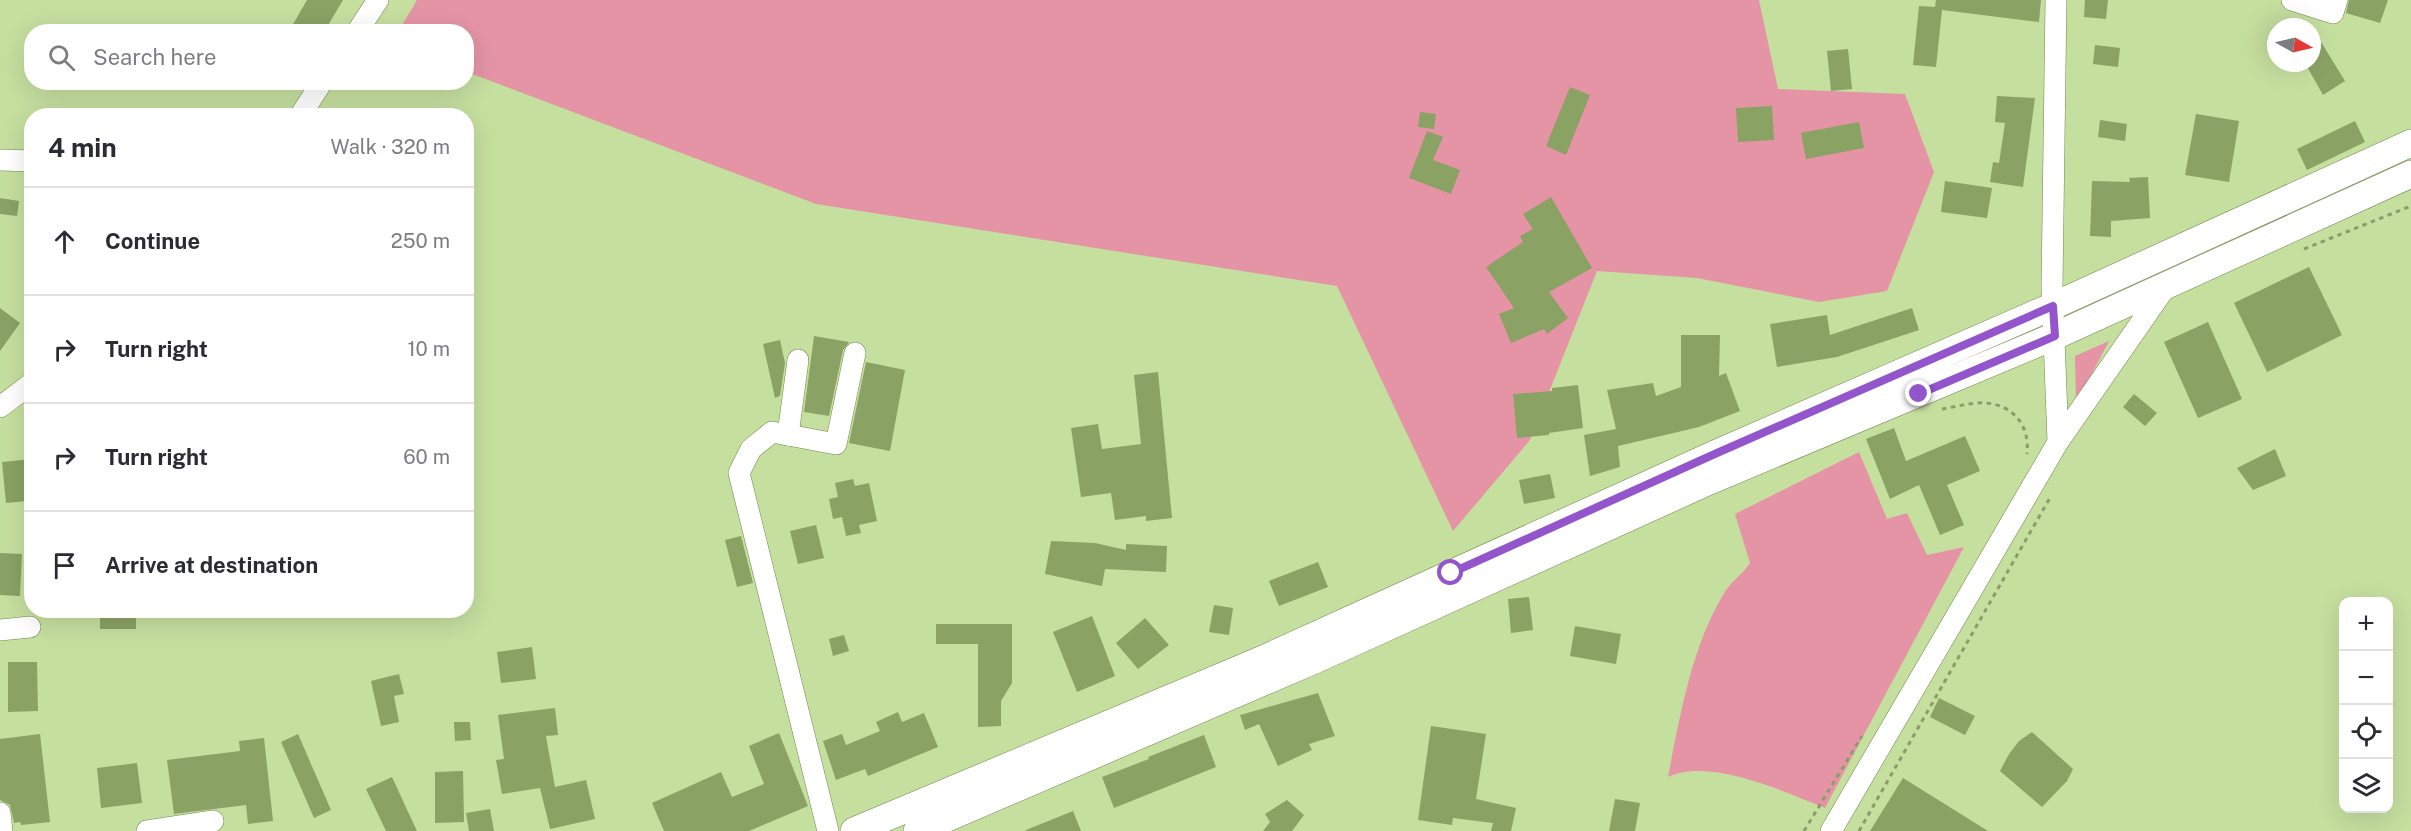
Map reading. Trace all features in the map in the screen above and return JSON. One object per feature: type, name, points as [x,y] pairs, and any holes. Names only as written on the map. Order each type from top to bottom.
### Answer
[{"type":"main road","points":[[854,831],[1261,660],[1717,453],[2053,306],[2411,143]]},
{"type":"main road","points":[[917,831],[955,823],[1707,482],[2055,336],[2411,174]]},
{"type":"street","points":[[362,24],[378,0]]},
{"type":"street","points":[[2056,0],[2053,306],[2058,442]]},
{"type":"street","points":[[2292,0],[2333,13],[2337,0]]},
{"type":"street","points":[[305,108],[317,90]]},
{"type":"street","points":[[0,160],[24,161]]},
{"type":"street","points":[[1831,831],[2058,442],[2168,284]]},
{"type":"street","points":[[828,831],[739,472],[751,449],[772,432],[836,444],[855,354]]},
{"type":"street","points":[[788,435],[798,360]]},
{"type":"street","points":[[0,407],[24,389]]},
{"type":"street","points":[[0,630],[30,627]]},
{"type":"street","points":[[0,813],[2,831]]},
{"type":"street","points":[[147,831],[213,821]]},
{"type":"path","points":[[2304,249],[2411,206]]},
{"type":"path","points":[[1933,412],[1985,403],[2010,410],[2026,430],[2028,452],[2026,460]]},
{"type":"path","points":[[1859,831],[2051,495]]},
{"type":"shaded area","points":[[417,0],[1759,0],[1778,89],[1905,94],[1934,172],[1887,291],[1819,302],[1697,278],[1597,271],[1530,440],[1453,531],[1337,286],[816,204],[474,75],[474,24],[403,24]]},
{"type":"shaded area","points":[[2109,341],[2076,404],[2075,356]]},
{"type":"shaded area","points":[[1859,452],[1887,519],[1907,513],[1927,555],[1964,547],[1825,808],[1769,786],[1726,774],[1705,771],[1685,772],[1668,777],[1688,683],[1703,638],[1726,591],[1750,563],[1735,514]]},
{"type":"building","points":[[307,0],[343,0],[329,24],[293,24]]},
{"type":"building","points":[[1936,0],[2041,0],[2039,22],[1942,10],[1936,67],[1913,65],[1919,6],[1935,7]]},
{"type":"building","points":[[2085,0],[2108,0],[2106,19],[2084,17]]},
{"type":"building","points":[[2349,0],[2388,0],[2380,23],[2346,13]]},
{"type":"building","points":[[2321,42],[2345,81],[2323,95],[2310,72],[2321,72]]},
{"type":"building","points":[[2095,45],[2120,48],[2118,67],[2093,64]]},
{"type":"building","points":[[1848,49],[1852,89],[1831,91],[1827,51]]},
{"type":"building","points":[[1570,87],[1590,95],[1566,155],[1546,146]]},
{"type":"building","points":[[1997,96],[2035,98],[2023,187],[1990,182],[1993,162],[1999,163],[2005,123],[1995,122]]},
{"type":"building","points":[[1772,106],[1774,140],[1738,142],[1736,108]]},
{"type":"building","points":[[1420,112],[1436,114],[1434,129],[1418,127]]},
{"type":"building","points":[[2196,114],[2239,121],[2229,182],[2185,175]]},
{"type":"building","points":[[2100,120],[2127,124],[2125,141],[2098,137]]},
{"type":"building","points":[[2355,121],[2365,142],[2307,170],[2297,149]]},
{"type":"building","points":[[1859,122],[1864,148],[1806,159],[1801,133]]},
{"type":"building","points":[[1427,131],[1443,137],[1433,160],[1460,170],[1451,194],[1409,178]]},
{"type":"building","points":[[2148,177],[2150,218],[2111,221],[2111,237],[2090,236],[2092,181],[2130,182],[2129,178]]},
{"type":"building","points":[[1945,181],[1992,188],[1987,218],[1941,212]]},
{"type":"building","points":[[1551,197],[1592,268],[1549,292],[1568,318],[1547,334],[1544,329],[1511,343],[1499,314],[1514,308],[1486,267],[1523,242],[1520,236],[1533,229],[1523,214]]},
{"type":"building","points":[[0,198],[19,201],[17,216],[0,214]]},
{"type":"building","points":[[2309,267],[2342,335],[2267,372],[2234,303]]},
{"type":"building","points":[[0,308],[20,323],[0,351]]},
{"type":"building","points":[[1912,308],[1919,330],[1837,357],[1777,367],[1770,324],[1827,315],[1830,335]]},
{"type":"building","points":[[2208,322],[2242,399],[2198,418],[2164,342]]},
{"type":"building","points":[[1681,335],[1720,335],[1719,376],[1726,373],[1740,411],[1699,427],[1618,446],[1620,467],[1590,476],[1584,435],[1616,429],[1607,390],[1653,383],[1656,396],[1681,387]]},
{"type":"building","points":[[814,336],[849,342],[843,350],[829,416],[804,412]]},
{"type":"building","points":[[780,340],[785,363],[780,396],[775,398],[763,344]]},
{"type":"building","points":[[866,362],[905,370],[890,451],[849,443]]},
{"type":"building","points":[[1158,372],[1172,518],[1146,521],[1146,516],[1115,520],[1111,493],[1081,497],[1071,428],[1098,424],[1102,449],[1141,444],[1134,375]]},
{"type":"building","points":[[1578,385],[1583,428],[1549,433],[1549,435],[1517,438],[1513,394],[1552,391],[1552,388]]},
{"type":"building","points":[[2134,394],[2157,413],[2145,426],[2123,407]]},
{"type":"building","points":[[1894,428],[1906,461],[1965,436],[1980,471],[1947,485],[1964,525],[1940,535],[1919,485],[1890,499],[1866,439]]},
{"type":"building","points":[[2275,449],[2286,476],[2253,490],[2237,468]]},
{"type":"building","points":[[24,460],[24,501],[6,503],[2,462]]},
{"type":"building","points":[[1550,474],[1555,498],[1524,504],[1519,480]]},
{"type":"building","points":[[853,479],[855,486],[869,483],[877,521],[859,525],[861,533],[846,536],[842,517],[833,519],[829,499],[838,497],[835,483]]},
{"type":"building","points":[[816,525],[824,558],[798,564],[790,531]]},
{"type":"building","points":[[741,536],[753,583],[737,587],[725,540]]},
{"type":"building","points":[[1051,541],[1095,543],[1126,550],[1126,544],[1167,546],[1166,572],[1105,569],[1102,586],[1045,574]]},
{"type":"building","points":[[0,553],[22,554],[20,596],[0,595]]},
{"type":"building","points":[[1318,562],[1328,587],[1279,606],[1269,581]]},
{"type":"building","points":[[1529,597],[1533,630],[1511,633],[1508,599]]},
{"type":"building","points":[[1214,605],[1233,608],[1229,635],[1209,632]]},
{"type":"building","points":[[1092,616],[1115,676],[1077,692],[1053,632]]},
{"type":"building","points":[[100,618],[136,618],[136,629],[100,629]]},
{"type":"building","points":[[1145,618],[1169,645],[1138,669],[1116,643]]},
{"type":"building","points":[[936,624],[1012,624],[1012,683],[1001,701],[1001,726],[978,727],[978,644],[936,644]]},
{"type":"building","points":[[1575,626],[1621,634],[1616,664],[1570,656]]},
{"type":"building","points":[[844,635],[849,651],[833,656],[829,639]]},
{"type":"building","points":[[532,647],[536,679],[501,683],[497,652]]},
{"type":"building","points":[[8,662],[37,662],[38,711],[8,712]]},
{"type":"building","points":[[399,674],[404,694],[394,696],[399,722],[381,726],[371,681]]},
{"type":"building","points":[[1318,693],[1335,736],[1309,744],[1312,750],[1278,766],[1259,724],[1245,730],[1240,715]]},
{"type":"building","points":[[1939,698],[1975,716],[1965,735],[1930,717]]},
{"type":"building","points":[[555,708],[558,735],[546,736],[555,787],[586,780],[595,819],[550,829],[540,788],[502,794],[496,760],[504,759],[498,715]]},
{"type":"building","points":[[898,712],[902,722],[924,713],[938,747],[868,776],[865,769],[836,780],[823,741],[842,734],[846,745],[880,731],[876,722]]},
{"type":"building","points":[[454,722],[470,722],[471,740],[455,741]]},
{"type":"building","points":[[1431,726],[1486,734],[1476,799],[1516,808],[1511,831],[1491,831],[1493,823],[1453,818],[1452,825],[1418,820]]},
{"type":"building","points":[[2032,732],[2073,769],[2067,781],[2042,807],[2000,771],[2019,741]]},
{"type":"building","points":[[779,733],[808,806],[749,831],[664,831],[652,803],[721,772],[732,797],[764,784],[749,746]]},
{"type":"building","points":[[40,734],[50,822],[21,825],[20,822],[14,823],[10,805],[0,800],[0,739]]},
{"type":"building","points":[[298,734],[331,810],[314,818],[281,742]]},
{"type":"building","points":[[1204,735],[1216,767],[1114,808],[1102,777]]},
{"type":"building","points":[[264,738],[273,821],[248,824],[246,805],[174,814],[167,760],[240,751],[239,741]]},
{"type":"building","points":[[137,763],[142,803],[101,808],[97,768]]},
{"type":"building","points":[[463,771],[464,822],[435,823],[435,772]]},
{"type":"building","points":[[392,777],[417,831],[386,831],[366,789]]},
{"type":"building","points":[[1903,778],[1988,831],[1870,831]]},
{"type":"building","points":[[1615,799],[1640,803],[1635,831],[1609,831]]},
{"type":"building","points":[[1287,800],[1304,815],[1292,831],[1263,831],[1270,822],[1265,814]]},
{"type":"building","points":[[490,809],[494,831],[469,831],[466,813]]},
{"type":"building","points":[[1073,811],[1081,831],[1026,831],[1026,830]]},
{"type":"route","points":[[1451,573],[1717,453],[2053,306],[2055,336],[1919,394]]}]
